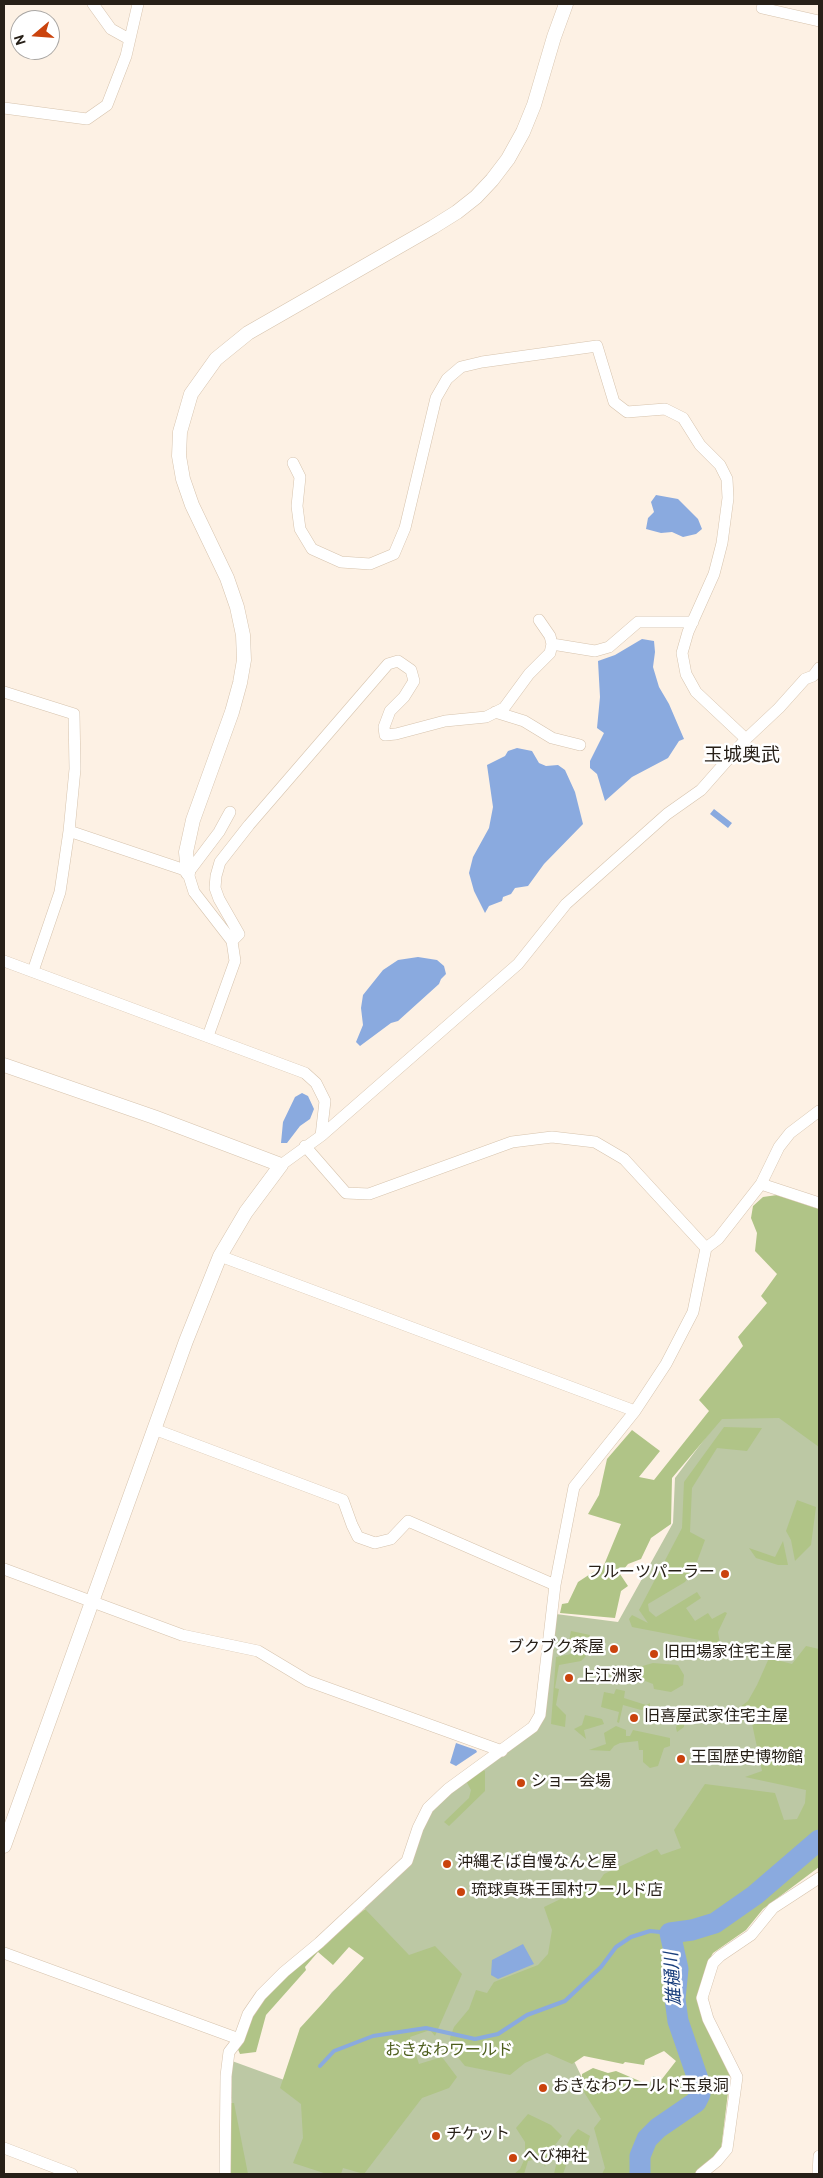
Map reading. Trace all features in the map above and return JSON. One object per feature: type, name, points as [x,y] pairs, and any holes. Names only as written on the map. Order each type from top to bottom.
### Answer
[{"type":"street","points":[[93,4],[111,29],[129,38]]},
{"type":"street","points":[[4,108],[86,119],[107,105],[126,56],[129,38],[135,24],[138,4]]},
{"type":"street","points":[[208,1036],[235,961],[232,941],[194,892],[188,872],[186,852],[193,820],[232,712],[244,660],[243,635],[237,607],[227,578],[192,505],[183,479],[179,456],[180,432],[191,394],[216,359],[248,333],[456,212],[476,197],[492,180],[508,158],[523,132],[534,105],[566,4]]},
{"type":"street","points":[[762,8],[819,21]]},
{"type":"street","points":[[293,463],[300,477],[297,506],[300,529],[312,549],[341,562],[370,564],[394,554],[405,528],[436,398],[447,379],[461,367],[482,362],[597,346],[614,402],[627,412],[665,409],[683,418],[700,445],[720,465],[727,479],[728,498],[722,543],[714,574],[682,653],[686,674],[696,692],[746,739]]},
{"type":"street","points":[[232,941],[239,934],[219,899],[215,888],[220,862],[249,825],[388,664],[398,661],[411,670],[414,681],[404,697],[390,711],[384,727],[385,735],[396,734],[445,721],[486,717],[504,708],[529,674],[550,653],[552,644],[550,636],[539,620]]},
{"type":"street","points":[[552,644],[595,651],[609,647],[638,622],[693,622]]},
{"type":"street","points":[[4,1846],[186,1341],[220,1256],[246,1212],[281,1165],[321,1136],[518,964],[566,904],[668,814],[701,790],[746,739],[779,708],[805,679],[813,676],[819,668]]},
{"type":"street","points":[[4,692],[74,714],[76,769],[60,892],[33,971]]},
{"type":"street","points":[[495,712],[524,721],[552,738],[580,745]]},
{"type":"street","points":[[188,872],[219,832],[230,812]]},
{"type":"street","points":[[69,831],[188,872]]},
{"type":"street","points":[[4,961],[305,1074],[316,1083],[325,1101],[321,1136]]},
{"type":"street","points":[[4,1065],[154,1117],[281,1165]]},
{"type":"street","points":[[225,2174],[226,2076],[229,2052],[239,2039],[248,2014],[261,1995],[284,1972],[319,1943],[407,1861],[418,1828],[428,1808],[448,1789],[533,1727],[540,1715],[555,1585],[574,1487],[634,1411],[666,1364],[693,1312],[706,1248],[718,1239],[761,1184],[779,1147],[790,1133],[819,1111]]},
{"type":"street","points":[[305,1146],[346,1193],[369,1194],[512,1142],[552,1137],[595,1142],[624,1158],[706,1248]]},
{"type":"street","points":[[761,1184],[819,1203]]},
{"type":"street","points":[[220,1256],[634,1411]]},
{"type":"street","points":[[154,1429],[343,1500],[358,1537],[374,1542],[391,1539],[408,1521],[555,1585]]},
{"type":"street","points":[[4,1569],[93,1600],[182,1635],[258,1651],[308,1681],[502,1750]]},
{"type":"street","points":[[701,2174],[727,2149],[737,2077],[708,2019],[702,1998],[713,1963],[751,1935],[773,1908],[819,1878]]},
{"type":"street","points":[[4,1953],[239,2039]]},
{"type":"street","points":[[4,2148],[72,2174]]},
{"type":"street","points":[[818,2174],[819,2156]]},
{"type":"green space","points":[[777,1195],[819,1209],[819,1447],[779,1418],[722,1419],[672,1478],[671,1524],[651,1538],[641,1559],[628,1564],[620,1574],[628,1586],[621,1591],[615,1618],[560,1613],[562,1604],[568,1603],[578,1582],[604,1565],[621,1524],[588,1514],[599,1495],[607,1459],[632,1430],[660,1451],[639,1477],[654,1480],[709,1411],[699,1400],[743,1346],[738,1337],[767,1303],[761,1296],[777,1274],[755,1251],[757,1233],[751,1218],[753,1206],[763,1197]]},
{"type":"green space","name":"おきなわワールド","points":[[775,1414],[819,1443],[819,1714],[813,1793],[801,1825],[688,1855],[572,2057],[603,2121],[607,2174],[244,2174],[231,2098],[232,2061],[287,2081],[301,2033],[332,1992],[367,1959],[365,1906],[411,1862],[418,1838],[429,1814],[459,1786],[540,1725],[556,1614],[618,1622],[673,1523],[675,1478],[722,1416]]},
{"type":"green space","points":[[724,1427],[762,1428],[747,1451],[717,1448],[692,1488],[690,1532],[705,1540],[695,1567],[685,1582],[648,1604],[649,1611],[656,1617],[697,1592],[701,1598],[686,1608],[695,1621],[708,1613],[712,1619],[725,1612],[727,1613],[718,1632],[720,1644],[726,1648],[728,1655],[705,1641],[632,1627],[629,1619],[632,1615],[648,1623],[639,1610],[682,1528],[684,1482]]},
{"type":"green space","points":[[797,1500],[816,1507],[811,1545],[795,1561],[791,1540],[786,1531]]},
{"type":"green space","points":[[783,1541],[788,1565],[778,1565],[756,1558],[749,1548],[775,1557]]},
{"type":"green space","points":[[571,1631],[590,1635],[586,1656],[581,1661],[559,1665],[555,1688],[559,1689],[556,1705],[566,1715],[565,1727],[551,1724],[556,1657],[571,1654],[574,1650],[574,1646],[569,1641]]},
{"type":"green space","points":[[806,1646],[819,1649],[819,1867],[763,1909],[746,1930],[713,1953],[707,1964],[704,2022],[730,2076],[721,2150],[694,2174],[602,2174],[605,2168],[594,2128],[601,2119],[582,2089],[582,2074],[593,2068],[608,2073],[616,2071],[649,2085],[653,2076],[662,2079],[676,2061],[664,2051],[645,2060],[644,2065],[625,2062],[623,2064],[584,2056],[572,2064],[547,2053],[525,2063],[510,2075],[465,2066],[452,2050],[450,2038],[454,2027],[469,2009],[476,1990],[487,1993],[494,1982],[538,1965],[548,1954],[552,1930],[544,1907],[600,1880],[604,1874],[657,1849],[661,1855],[681,1848],[674,1830],[705,1784],[775,1793],[784,1820],[797,1819],[805,1803],[806,1790],[745,1777],[762,1771],[750,1714],[731,1718],[731,1714],[748,1701],[769,1658],[792,1664]]},
{"type":"green space","points":[[653,1663],[678,1665],[684,1675],[683,1685],[671,1692],[654,1689],[653,1684],[640,1679],[639,1667]]},
{"type":"green space","points":[[616,1689],[625,1691],[624,1698],[646,1705],[650,1703],[650,1708],[641,1710],[623,1705],[619,1723],[617,1722],[619,1712],[601,1707],[604,1692],[614,1694]]},
{"type":"green space","points":[[681,1705],[685,1705],[684,1727],[677,1732],[678,1720],[660,1709],[672,1712],[678,1710]]},
{"type":"green space","points":[[585,1715],[602,1719],[604,1724],[584,1730],[586,1739],[574,1729],[582,1725]]},
{"type":"green space","points":[[616,1726],[626,1730],[626,1736],[630,1736],[633,1730],[670,1738],[670,1746],[664,1748],[658,1766],[650,1768],[643,1762],[643,1750],[639,1750],[638,1741],[620,1743],[610,1751],[589,1750],[606,1744],[604,1733]]},
{"type":"green space","points":[[481,1769],[485,1771],[485,1791],[449,1826],[444,1822],[469,1798],[471,1790],[465,1779]]},
{"type":"green space","points":[[365,1909],[409,1955],[435,1946],[462,1974],[435,2036],[430,2030],[410,2037],[419,2064],[442,2057],[457,2077],[449,2088],[422,2098],[364,2174],[343,2168],[341,2174],[327,2174],[293,2163],[303,2138],[301,2104],[280,2088],[300,2028],[364,1958],[349,1947],[333,1965],[318,1952],[305,1967],[306,1970],[266,2015],[256,2052],[240,2054],[237,2047],[258,2005],[286,1975]]},
{"type":"green space","points":[[231,2103],[234,2103],[248,2174],[231,2174]]},
{"type":"green space","points":[[528,2114],[551,2125],[562,2136],[551,2150],[545,2167],[541,2158],[528,2161],[524,2174],[514,2174],[520,2169],[525,2158],[525,2142],[516,2128]]},
{"type":"green space","points":[[578,2129],[590,2136],[583,2161],[569,2157],[563,2174],[554,2174],[556,2165],[571,2137]]},
{"type":"water","points":[[656,495],[678,499],[698,519],[702,529],[696,534],[683,537],[672,532],[661,533],[646,529],[648,518],[654,512],[651,502]]},
{"type":"water","points":[[642,639],[654,641],[653,667],[659,687],[669,704],[684,739],[679,741],[668,758],[632,777],[605,801],[597,774],[590,768],[590,761],[604,733],[597,728],[600,697],[598,661],[615,655]]},
{"type":"water","points":[[517,748],[532,751],[539,763],[546,766],[558,765],[565,770],[575,792],[583,824],[544,864],[528,886],[515,888],[511,894],[503,897],[502,901],[489,906],[485,913],[474,891],[469,873],[473,857],[489,828],[493,807],[487,765],[505,756],[508,751]]},
{"type":"water","points":[[714,809],[732,823],[728,828],[710,814]]},
{"type":"water","points":[[418,957],[437,960],[444,966],[446,974],[439,984],[398,1021],[391,1023],[360,1046],[356,1042],[363,1025],[361,1008],[363,995],[383,970],[398,960]]},
{"type":"water","points":[[302,1093],[308,1096],[314,1109],[310,1119],[300,1126],[287,1143],[281,1143],[283,1122],[295,1097]]},
{"type":"water","points":[[456,1743],[477,1752],[456,1766],[450,1763]]},
{"type":"water","points":[[523,1944],[534,1964],[498,1979],[491,1975],[492,1960]]},
{"type":"waterway","name":"雄樋川","points":[[640,2174],[640,2156],[647,2139],[658,2128],[696,2102],[700,2094],[699,2082],[678,2021],[675,1999],[678,1969],[670,1933],[692,1930],[715,1923],[755,1895],[819,1840]]},
{"type":"waterway","points":[[320,2066],[334,2051],[373,2036],[426,2028],[475,2039],[498,2034],[527,2015],[565,2001],[601,1967],[616,1947],[631,1937],[650,1931],[670,1933]]},
{"type":"place","name":"フルーツパーラー","points":[[725,1574]]},
{"type":"place","name":"ブクブク茶屋","points":[[614,1649]]},
{"type":"place","name":"旧田場家住宅主屋","points":[[654,1654]]},
{"type":"place","name":"上江洲家","points":[[569,1678]]},
{"type":"place","name":"旧喜屋武家住宅主屋","points":[[634,1718]]},
{"type":"place","name":"王国歴史博物館","points":[[681,1759]]},
{"type":"place","name":"ショー会場","points":[[521,1783]]},
{"type":"place","name":"沖縄そば自慢なんと屋","points":[[447,1864]]},
{"type":"place","name":"琉球真珠王国村ワールド店","points":[[461,1892]]},
{"type":"place","name":"おきなわワールド玉泉洞","points":[[543,2088]]},
{"type":"place","name":"チケット","points":[[436,2136]]},
{"type":"place","name":"へび神社","points":[[513,2158]]},
{"type":"district","name":"玉城奥武","points":[[742,757]]}]
